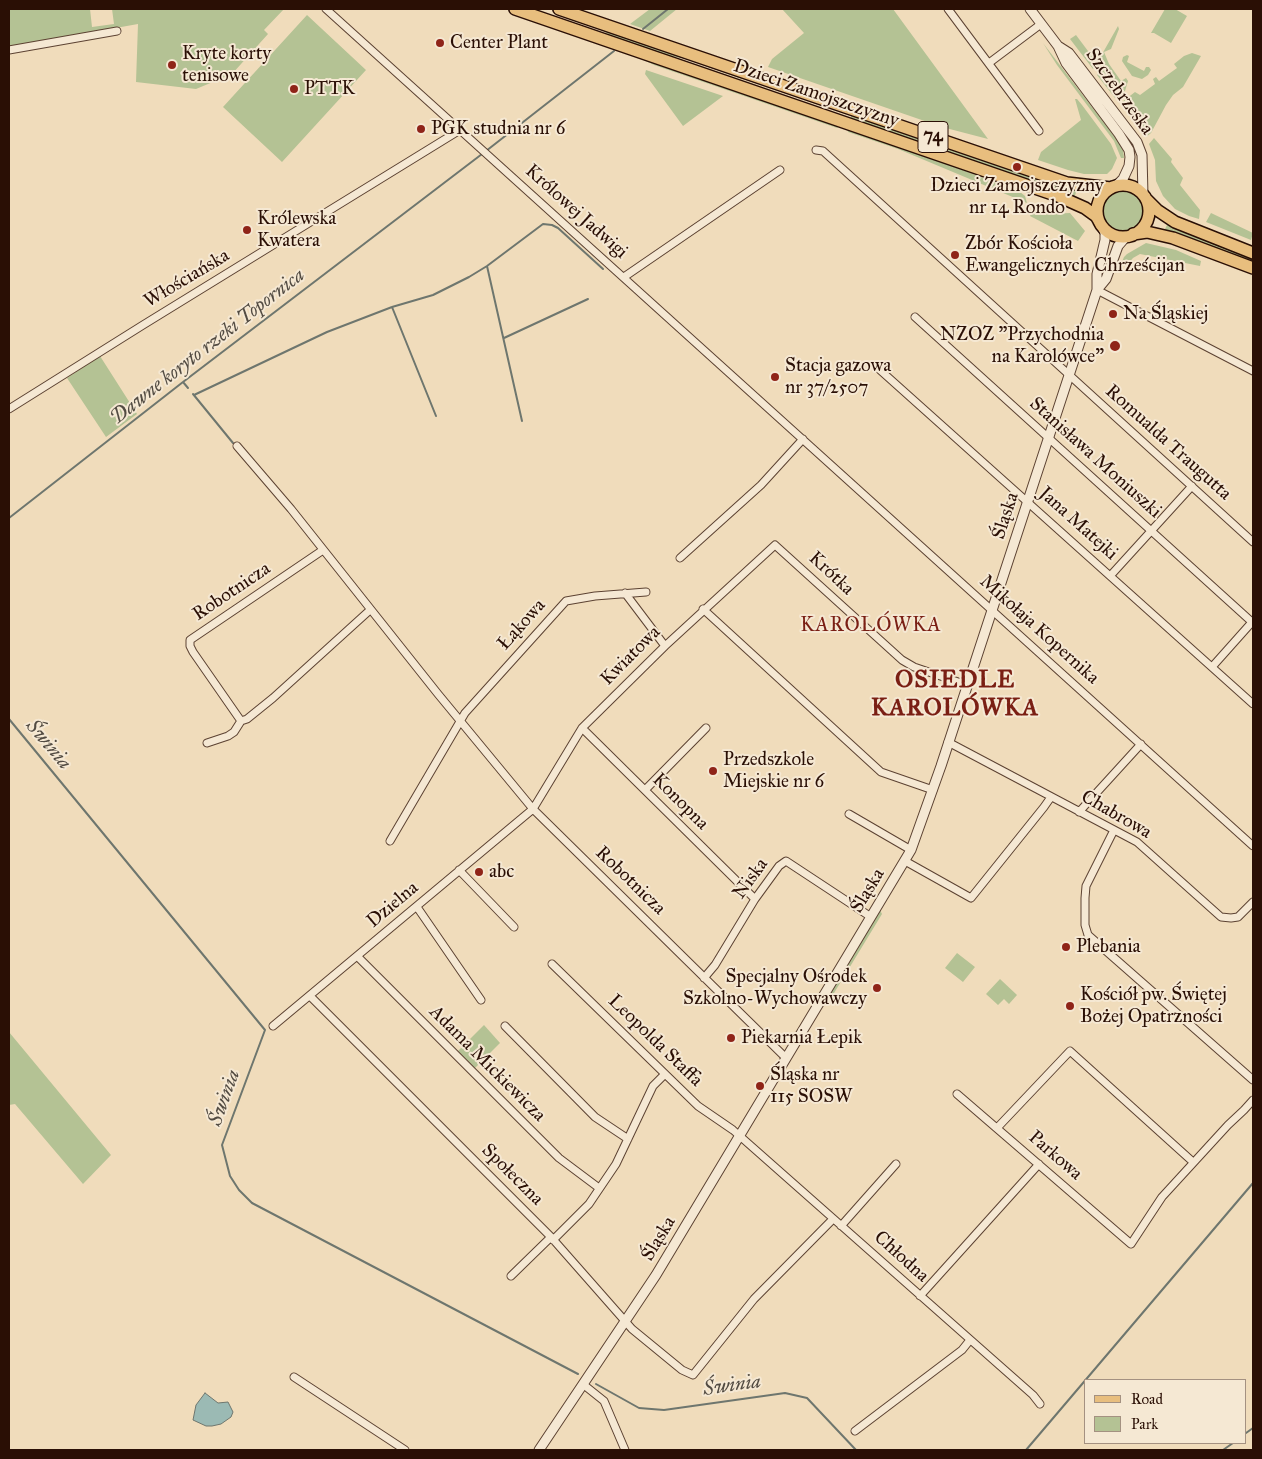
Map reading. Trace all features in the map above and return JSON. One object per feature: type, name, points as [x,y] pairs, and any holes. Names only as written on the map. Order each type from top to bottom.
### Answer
[{"type":"main road","name":"Dzieci Zamojszczyzny","points":[[515,9],[1058,196],[1085,208],[1096,216],[1101,223]]},
{"type":"main road","name":"Dzieci Zamojszczyzny","points":[[559,9],[1060,181],[1077,185],[1114,187]]},
{"type":"main road","name":"74","points":[[1114,187],[1130,186],[1144,196],[1156,210],[1175,222],[1253,253]]},
{"type":"main road","points":[[1101,223],[1097,210],[1100,199],[1114,187]]},
{"type":"main road","points":[[1132,234],[1141,229],[1147,219],[1148,208],[1144,196]]},
{"type":"main road","name":"74","points":[[1101,223],[1116,235],[1147,232],[1173,238],[1253,268]]},
{"type":"street","name":"Królowej Jadwigi","points":[[326,9],[803,439]]},
{"type":"street","points":[[948,9],[1039,131]]},
{"type":"street","name":"Szczebrzeska","points":[[1030,9],[1058,46],[1066,64],[1129,150],[1129,166],[1123,179],[1114,187]]},
{"type":"street","points":[[988,63],[1041,24]]},
{"type":"street","points":[[9,50],[117,30]]},
{"type":"street","name":"Szczebrzeska","points":[[1058,46],[1069,53],[1137,142],[1142,155],[1144,196]]},
{"type":"street","name":"Włościańska","points":[[9,409],[143,324],[460,130]]},
{"type":"street","name":"Romualda Traugutta","points":[[816,150],[823,152],[1253,542]]},
{"type":"street","points":[[624,277],[780,170]]},
{"type":"street","name":"Śląska","points":[[539,1450],[656,1275],[740,1136],[785,1057],[911,850],[933,790],[1097,290],[1097,274],[1105,240],[1105,233],[1101,223]]},
{"type":"street","name":"Śląska","points":[[1097,290],[1106,279],[1118,246],[1122,240],[1132,234]]},
{"type":"street","points":[[1097,290],[1253,371]]},
{"type":"street","name":"Stanisława Moniuszki","points":[[915,317],[1253,622]]},
{"type":"street","name":"Jana Matejki","points":[[880,370],[1253,704]]},
{"type":"street","points":[[680,558],[760,485],[803,439]]},
{"type":"street","name":"Mikołaja Kopernika","points":[[803,439],[1253,846]]},
{"type":"street","name":"Robotnicza","points":[[238,446],[533,809],[785,1057]]},
{"type":"street","points":[[1111,576],[1192,486]]},
{"type":"street","name":"Kwiatowa","points":[[533,809],[582,728],[703,609],[774,545]]},
{"type":"street","name":"Krótka","points":[[774,545],[902,660],[914,667],[967,685]]},
{"type":"street","name":"Robotnicza","points":[[241,721],[193,652],[190,640],[323,550]]},
{"type":"street","name":"Łąkowa","points":[[461,720],[466,712],[566,601],[596,596],[646,592]]},
{"type":"street","points":[[625,593],[665,646]]},
{"type":"street","points":[[703,609],[881,772],[933,790]]},
{"type":"street","points":[[207,743],[234,732],[241,721],[247,719],[273,698],[370,610]]},
{"type":"street","points":[[1212,667],[1253,622]]},
{"type":"street","points":[[390,841],[461,720]]},
{"type":"street","name":"Konopna","points":[[582,728],[755,899]]},
{"type":"street","points":[[644,790],[706,728]]},
{"type":"street","name":"Chabrowa","points":[[948,742],[1137,842],[1221,917],[1238,917],[1253,902]]},
{"type":"street","points":[[1079,812],[1141,744]]},
{"type":"street","points":[[679,755],[686,762]]},
{"type":"street","points":[[905,861],[971,898],[1051,797]]},
{"type":"street","name":"Dzielna","points":[[273,1026],[533,809]]},
{"type":"street","points":[[849,814],[911,850]]},
{"type":"street","points":[[1114,830],[1086,886],[1084,898],[1085,925],[1088,935],[1253,1080]]},
{"type":"street","name":"Niska","points":[[704,978],[715,965],[755,899],[784,858],[871,917]]},
{"type":"street","points":[[460,870],[514,927]]},
{"type":"street","points":[[416,907],[482,1000]]},
{"type":"street","name":"Adama Mickiewicza","points":[[358,956],[558,1158],[599,1188]]},
{"type":"street","name":"Leopolda Staffa","points":[[552,964],[701,1109],[740,1136]]},
{"type":"street","name":"Społeczna","points":[[310,996],[552,1238],[626,1322],[682,1370],[693,1375],[754,1299],[834,1219]]},
{"type":"street","points":[[505,1026],[595,1117],[628,1139]]},
{"type":"street","points":[[997,1128],[1070,1050],[1193,1162],[1253,1100]]},
{"type":"street","points":[[511,1276],[589,1204],[616,1164],[653,1086],[665,1074]]},
{"type":"street","name":"Parkowa","points":[[957,1094],[1131,1244],[1162,1197],[1193,1162]]},
{"type":"street","name":"Chłodna","points":[[740,1136],[1033,1395],[1040,1404]]},
{"type":"street","points":[[841,1226],[896,1164]]},
{"type":"street","points":[[920,1296],[1039,1164]]},
{"type":"street","points":[[855,1431],[962,1350],[970,1340]]},
{"type":"street","points":[[294,1377],[405,1450]]},
{"type":"street","points":[[584,1385],[604,1401],[625,1450]]},
{"type":"green space","points":[[9,9],[90,9],[92,27],[114,24],[112,9],[284,9],[264,30],[268,34],[232,74],[196,89],[136,82],[138,24],[9,47]]},
{"type":"green space","points":[[650,9],[677,9],[650,31],[630,24]]},
{"type":"green space","points":[[782,9],[893,9],[988,139],[942,127],[768,67],[772,59],[804,33]]},
{"type":"green space","points":[[1165,9],[1175,9],[1187,16],[1171,43],[1151,33]]},
{"type":"green space","name":"PTTK","points":[[307,15],[366,70],[282,162],[223,107]]},
{"type":"green space","points":[[1118,26],[1119,29],[1111,49],[1104,52],[1109,64],[1121,81],[1126,78],[1128,81],[1125,91],[1115,98],[1097,75],[1100,72],[1095,67],[1093,69],[1070,39],[1076,35],[1097,63]]},
{"type":"green space","points":[[602,28],[747,78],[742,79],[686,59],[656,53],[615,39],[602,30]]},
{"type":"green space","points":[[1043,43],[1118,141],[1123,150],[1124,158],[1121,158],[1114,141],[1057,65]]},
{"type":"green space","points":[[1192,53],[1201,56],[1183,87],[1173,95],[1151,133],[1146,137],[1121,105],[1122,102],[1135,92],[1140,95],[1155,84],[1153,79],[1156,77],[1159,81],[1177,68],[1174,64],[1184,56]]},
{"type":"green space","points":[[631,54],[840,125],[837,128],[654,65]]},
{"type":"green space","points":[[1129,56],[1127,62],[1144,71],[1146,67],[1149,67],[1151,70],[1148,75],[1142,79],[1132,76],[1122,61],[1123,57]]},
{"type":"green space","points":[[646,70],[723,96],[683,126],[645,74]]},
{"type":"green space","points":[[1075,99],[1082,105],[1111,144],[1117,158],[1112,169],[1107,174],[1084,174],[1038,160],[1041,152],[1081,120]]},
{"type":"green space","points":[[852,114],[1077,190],[1074,198],[850,119]]},
{"type":"green space","points":[[847,128],[900,146],[1020,192],[1025,196],[1027,203],[898,149],[848,132]]},
{"type":"green space","points":[[1154,138],[1172,159],[1171,162],[1183,178],[1180,185],[1200,210],[1199,219],[1175,209],[1163,196],[1156,181],[1155,160],[1149,144]]},
{"type":"green space","points":[[1123,191],[1137,197],[1143,211],[1137,225],[1123,231],[1109,225],[1103,211],[1109,197]]},
{"type":"green space","points":[[1032,212],[1047,214],[1070,213],[1085,231],[1078,241],[1030,216]]},
{"type":"green space","points":[[1211,213],[1253,233],[1251,240],[1206,222]]},
{"type":"green space","points":[[1168,223],[1253,258],[1253,261],[1164,231]]},
{"type":"green space","points":[[1146,243],[1176,250],[1201,261],[1200,266],[1140,254],[1133,258],[1126,266],[1121,264],[1127,254]]},
{"type":"green space","points":[[100,356],[137,414],[106,437],[67,378]]},
{"type":"green space","points":[[880,910],[882,914],[831,998],[829,994]]},
{"type":"green space","points":[[957,953],[975,967],[963,982],[945,968]]},
{"type":"green space","points":[[1000,979],[1017,995],[1009,1004],[1004,999],[998,1005],[986,994]]},
{"type":"green space","points":[[484,1025],[500,1043],[475,1068],[458,1051]]},
{"type":"green space","points":[[9,1032],[111,1155],[83,1184],[15,1104],[9,1105]]},
{"type":"water","points":[[205,1393],[218,1403],[228,1402],[233,1412],[231,1417],[221,1424],[212,1426],[206,1426],[193,1420],[196,1405]]},
{"type":"waterway","name":"Dawne koryto rzeki Topornica","points":[[643,29],[668,9]]},
{"type":"waterway","name":"Dawne koryto rzeki Topornica","points":[[486,151],[614,51]]},
{"type":"waterway","name":"Dawne koryto rzeki Topornica","points":[[9,518],[183,382],[482,154]]},
{"type":"waterway","points":[[194,395],[327,332],[392,307],[433,295],[487,266],[543,224],[558,228],[603,269]]},
{"type":"waterway","points":[[487,266],[522,421]]},
{"type":"waterway","points":[[504,338],[588,299]]},
{"type":"waterway","points":[[392,307],[436,416]]},
{"type":"waterway","name":"Dawne koryto rzeki Topornica","points":[[183,382],[188,388]]},
{"type":"waterway","points":[[193,394],[233,443]]},
{"type":"waterway","name":"Świnia","points":[[9,719],[265,1030],[222,1145],[230,1176],[239,1190],[252,1203],[578,1374]]},
{"type":"waterway","points":[[1086,1379],[1253,1183]]},
{"type":"waterway","points":[[1026,1450],[1084,1382]]},
{"type":"waterway","name":"Świnia","points":[[596,1384],[639,1408],[664,1410],[785,1393],[807,1398],[856,1450]]},
{"type":"waterway","points":[[1247,1432],[1253,1428]]},
{"type":"waterway","points":[[1223,1450],[1232,1444]]},
{"type":"place","name":"Center Plant","points":[[440,43]]},
{"type":"place","name":"Kryte korty tenisowe","points":[[172,65]]},
{"type":"place","name":"PTTK","points":[[294,89]]},
{"type":"place","name":"PGK studnia nr 6","points":[[421,129]]},
{"type":"place","name":"Dzieci Zamojszczyzny nr 14 Rondo","points":[[1017,167]]},
{"type":"place","name":"Królewska Kwatera","points":[[247,230]]},
{"type":"place","name":"Zbór Kościoła Ewangelicznych Chrześcijan","points":[[955,255]]},
{"type":"place","name":"Na Śląskiej","points":[[1113,314]]},
{"type":"place","name":"NZOZ \"Przychodnia na Karolówce\"","points":[[1115,346]]},
{"type":"place","name":"Stacja gazowa nr 37/2507","points":[[775,377]]},
{"type":"place","name":"Przedszkole Miejskie nr 6","points":[[713,771]]},
{"type":"place","name":"abc","points":[[479,872]]},
{"type":"place","name":"Plebania","points":[[1066,947]]},
{"type":"place","name":"Specjalny Ośrodek Szkolno-Wychowawczy","points":[[877,988]]},
{"type":"place","name":"Kościół pw. Świętej Bożej Opatrzności","points":[[1070,1006]]},
{"type":"place","name":"Piekarnia Łepik","points":[[731,1038]]},
{"type":"place","name":"Śląska nr 115 SOSW","points":[[760,1086]]},
{"type":"district","name":"KAROLÓWKA","points":[[871,626]]},
{"type":"district","name":"OSIEDLE KAROLÓWKA","points":[[955,695]]}]
